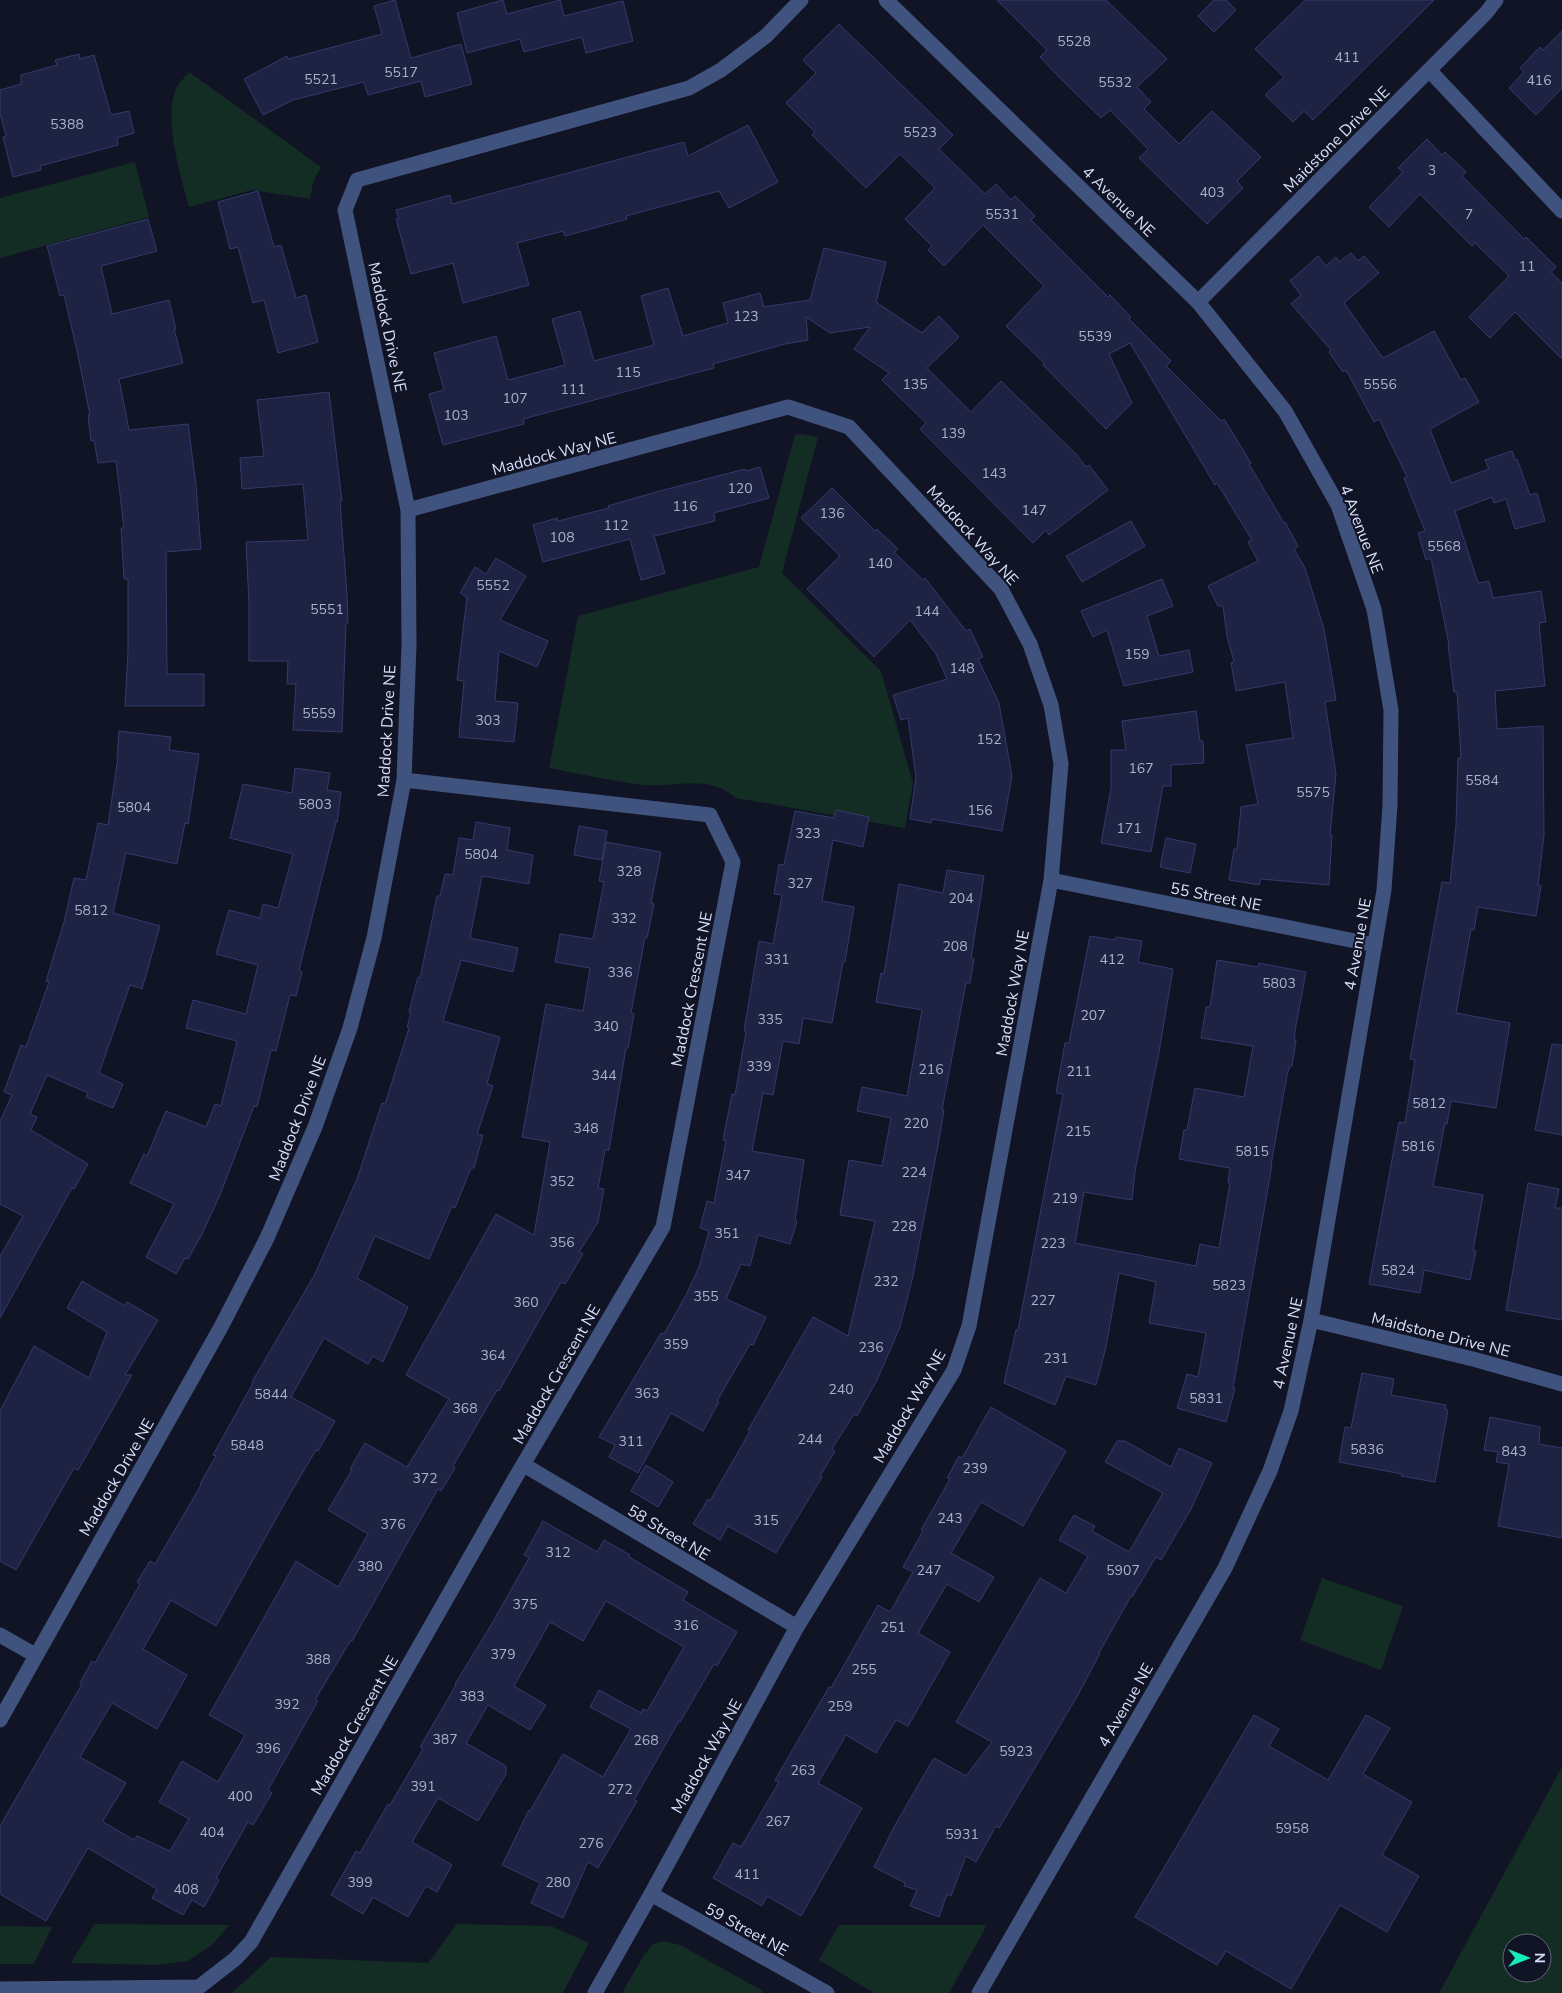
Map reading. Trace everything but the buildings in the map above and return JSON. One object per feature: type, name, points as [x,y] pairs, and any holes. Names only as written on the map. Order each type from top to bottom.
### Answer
[{"type":"street","name":"Maddock Drive NE","points":[[0,1720],[221,1328],[267,1238],[315,1128],[350,1028],[374,938],[404,780],[409,645],[408,510],[345,210],[357,180],[689,88],[720,70],[766,36],[801,0]]},
{"type":"street","name":"4 Avenue NE","points":[[886,0],[1198,302],[1285,411],[1338,505],[1374,609],[1391,710],[1388,834],[1384,890],[1311,1320],[1291,1411],[1270,1471],[1225,1568],[979,1993]]},
{"type":"street","name":"Maidstone Drive NE","points":[[1198,302],[1496,0]]},
{"type":"street","points":[[1429,70],[1562,210]]},
{"type":"street","name":"Maddock Way NE","points":[[408,510],[788,407],[849,427],[1002,589],[1030,644],[1051,705],[1061,764],[1051,880],[969,1326],[954,1370],[797,1627],[595,1993]]},
{"type":"street","name":"Maddock Crescent NE","points":[[0,1989],[199,1987],[235,1959],[251,1942],[524,1465],[663,1227],[733,862],[710,815],[404,780]]},
{"type":"street","name":"55 Street NE","points":[[1051,880],[1375,945]]},
{"type":"street","name":"Maidstone Drive NE","points":[[1311,1320],[1473,1359],[1562,1384]]},
{"type":"street","name":"58 Street NE","points":[[524,1465],[797,1627]]},
{"type":"street","points":[[0,1635],[35,1655]]},
{"type":"street","name":"59 Street NE","points":[[651,1894],[827,1993]]},
{"type":"green space","points":[[189,72],[321,167],[313,182],[310,199],[252,190],[189,207],[174,147],[171,113],[177,87]]},
{"type":"green space","points":[[135,162],[149,217],[0,258],[0,198]]},
{"type":"green space","points":[[801,434],[818,437],[782,573],[881,671],[913,783],[905,828],[736,798],[725,790],[703,784],[644,785],[549,768],[578,616],[759,567],[795,435]]},
{"type":"green space","points":[[1322,1578],[1403,1606],[1381,1670],[1300,1640]]},
{"type":"green space","points":[[1562,1767],[1562,1993],[1439,1993]]},
{"type":"green space","points":[[94,1924],[229,1925],[213,1944],[188,1961],[157,1965],[71,1963]]},
{"type":"green space","points":[[457,1924],[551,1926],[589,1943],[563,1993],[232,1993],[271,1957],[428,1963]]},
{"type":"green space","points":[[839,1925],[987,1925],[949,1993],[874,1993],[819,1960]]},
{"type":"green space","points":[[0,1926],[52,1927],[34,1964],[0,1964]]},
{"type":"green space","points":[[663,1941],[680,1945],[763,1991],[762,1993],[622,1993],[644,1955],[652,1945]]}]
